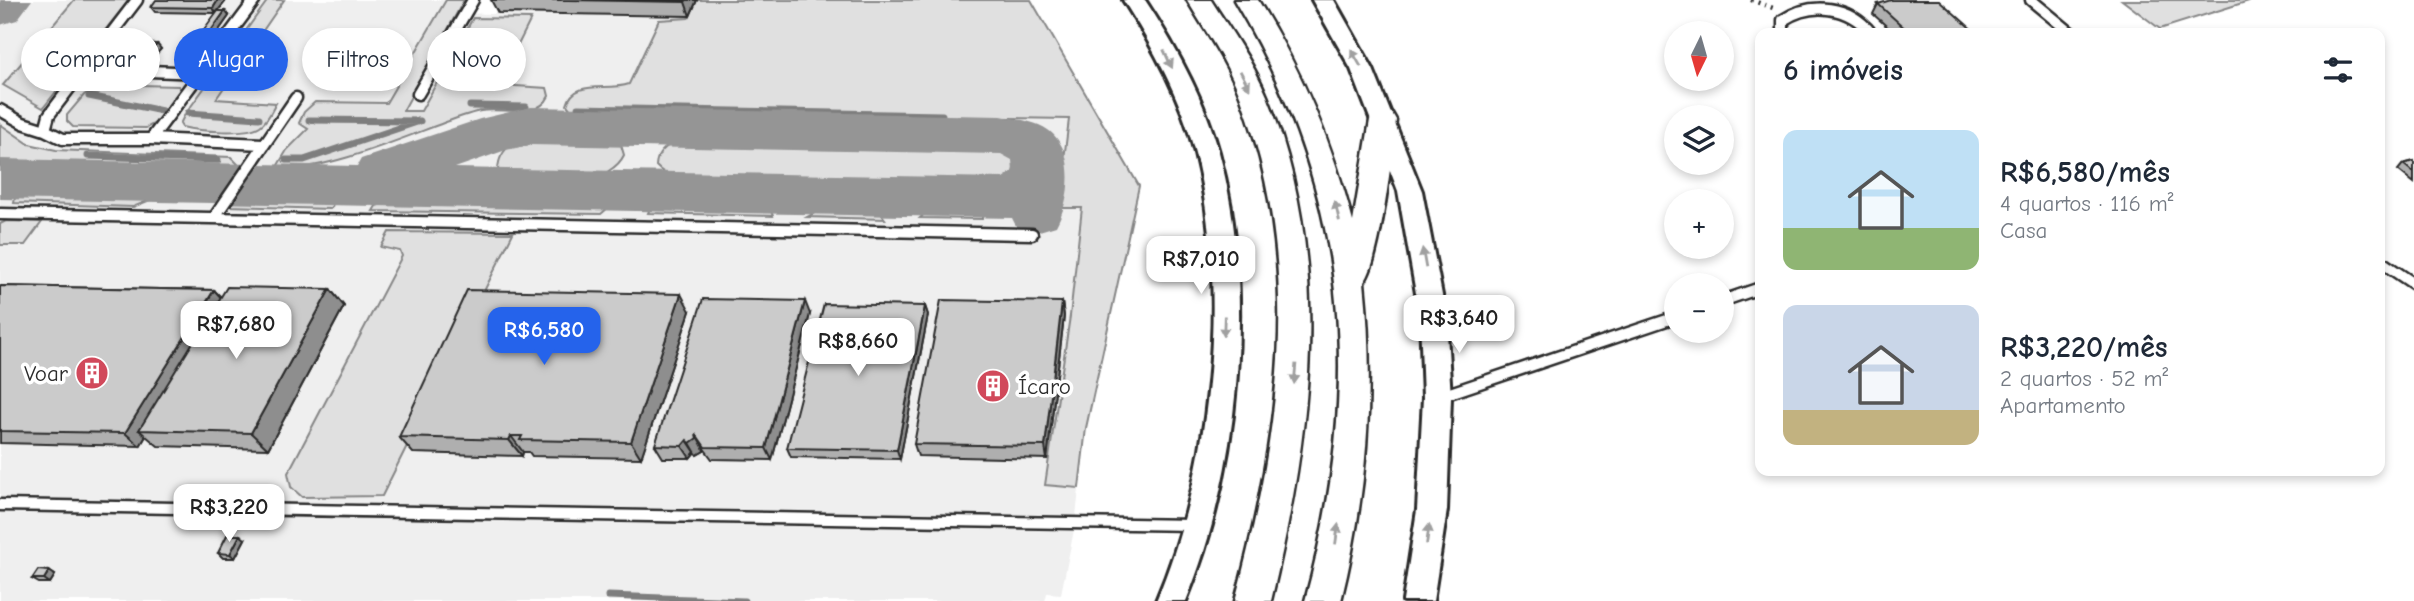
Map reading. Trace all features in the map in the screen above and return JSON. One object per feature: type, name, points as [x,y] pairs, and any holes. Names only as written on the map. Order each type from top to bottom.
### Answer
[{"type":"main road","points":[[1199,0],[1253,96],[1274,156],[1288,217],[1295,292],[1296,358],[1289,442],[1273,527],[1253,601]]},
{"type":"main road","points":[[1245,0],[1263,27],[1313,135],[1331,184],[1346,248],[1356,376],[1350,443],[1333,565],[1323,601]]},
{"type":"main road","points":[[1351,290],[1366,230],[1383,120]]},
{"type":"street","points":[[1134,0],[1160,41],[1188,104],[1207,153],[1220,219],[1225,302],[1222,382],[1199,525],[1184,576],[1171,601]]},
{"type":"street","points":[[1323,0],[1362,69],[1410,191],[1433,316],[1437,398],[1432,510],[1418,601]]},
{"type":"lane","points":[[116,28],[137,0]]},
{"type":"lane","points":[[235,28],[256,0]]},
{"type":"lane","points":[[418,94],[473,0]]},
{"type":"lane","points":[[2031,0],[2065,28]]},
{"type":"lane","points":[[1783,28],[1783,20],[1790,12],[1833,4],[1858,19],[1866,28]]},
{"type":"lane","points":[[45,130],[49,115],[68,91]]},
{"type":"lane","points":[[151,139],[187,91]]},
{"type":"lane","points":[[214,218],[296,99]]},
{"type":"lane","points":[[0,110],[23,123],[63,139],[151,139],[263,144]]},
{"type":"lane","points":[[0,214],[1032,234]]},
{"type":"lane","points":[[2385,264],[2414,284]]},
{"type":"lane","points":[[1734,297],[1755,290]]},
{"type":"lane","points":[[1437,398],[1664,321]]},
{"type":"lane","points":[[0,505],[1199,525]]},
{"type":"path","points":[[1751,0],[1790,12]]},
{"type":"shaded area","points":[[0,0],[464,0],[458,13],[494,14],[502,0],[1031,0],[1088,101],[1086,428],[1075,525],[1061,594],[1047,593],[1045,601],[0,601]]},
{"type":"shaded area","points":[[74,0],[129,0],[107,28],[51,28]]},
{"type":"shaded area","points":[[268,0],[284,0],[265,28],[248,28]]},
{"type":"shaded area","points":[[446,0],[464,0],[449,28],[430,28]]},
{"type":"shaded area","points":[[696,0],[1031,0],[1139,186],[1086,428],[1079,488],[1045,485],[1070,316],[1082,208],[1058,208],[1069,119],[572,111],[567,105],[577,91],[629,84],[659,20],[688,18]]},
{"type":"shaded area","points":[[2122,0],[2252,0],[2163,28],[2159,28]]},
{"type":"shaded area","points":[[473,18],[531,19],[526,29],[467,28]]},
{"type":"shaded area","points":[[427,33],[427,67],[403,111],[421,111],[432,91],[526,91],[526,87],[547,88],[549,96],[537,108],[476,112],[346,158],[300,168],[281,168],[278,165],[287,150],[308,129],[299,123],[304,112],[315,102],[386,103],[393,91],[413,91],[413,57]]},
{"type":"shaded area","points":[[21,63],[21,91],[57,91],[43,108],[3,85]]},
{"type":"shaded area","points":[[160,86],[174,86],[174,91],[180,91],[180,96],[159,121],[146,128],[73,127],[67,121],[67,115],[90,91],[160,91]]},
{"type":"shaded area","points":[[202,91],[221,91],[216,99],[276,103],[260,126],[245,131],[210,131],[182,127],[180,124]]},
{"type":"shaded area","points":[[0,124],[29,144],[56,150],[231,157],[238,164],[234,169],[0,166]]},
{"type":"shaded area","points":[[541,135],[612,139],[621,145],[624,155],[618,164],[608,171],[587,178],[528,178],[498,171],[499,162],[506,149],[525,138]]},
{"type":"shaded area","points":[[715,135],[1000,145],[1013,152],[1016,161],[1012,176],[1001,182],[984,184],[699,180],[670,176],[656,166],[658,157],[670,145],[678,141]]},
{"type":"shaded area","points":[[33,192],[144,195],[152,196],[153,199],[133,207],[14,203],[15,198]]},
{"type":"shaded area","points":[[249,196],[302,196],[333,203],[330,209],[228,206],[232,200]]},
{"type":"shaded area","points":[[399,199],[588,200],[605,202],[608,208],[601,214],[373,211],[376,206]]},
{"type":"shaded area","points":[[732,200],[770,209],[773,216],[648,213],[651,206],[660,201]]},
{"type":"shaded area","points":[[856,203],[879,211],[885,219],[807,217],[826,207]]},
{"type":"shaded area","points":[[939,207],[973,207],[982,214],[982,219],[920,218]]},
{"type":"shaded area","points":[[6,221],[42,222],[25,245],[0,245],[0,224]]},
{"type":"shaded area","points":[[389,232],[513,233],[382,496],[302,497],[291,487],[288,473],[402,256],[400,251],[381,247]]},
{"type":"building","points":[[156,0],[218,0],[213,8],[151,7]]},
{"type":"building","points":[[568,0],[686,0],[685,2]]},
{"type":"building","points":[[1891,0],[1939,0],[1970,28],[1904,28],[1878,4]]},
{"type":"building","points":[[218,11],[225,11],[213,28],[205,28]]},
{"type":"building","points":[[2414,161],[2414,173],[2403,164]]},
{"type":"building","name":"Voar","points":[[0,286],[214,290],[125,433],[0,431]]},
{"type":"building","points":[[227,287],[330,289],[251,433],[139,430]]},
{"type":"building","points":[[467,290],[681,294],[631,442],[520,440],[522,436],[511,436],[509,440],[399,437]]},
{"type":"building","points":[[703,299],[805,301],[766,448],[705,447],[696,434],[697,438],[690,443],[687,440],[682,446],[655,445]]},
{"type":"building","name":"Ícaro","points":[[941,300],[1062,302],[1045,446],[914,444]]},
{"type":"building","points":[[824,304],[925,306],[897,450],[787,448]]},
{"type":"building","points":[[227,535],[240,535],[230,554],[218,553]]},
{"type":"building","points":[[38,570],[49,571],[44,579],[32,579]]},
{"type":"waterway","points":[[89,96],[162,111]]},
{"type":"waterway","points":[[470,106],[526,107]]},
{"type":"waterway","points":[[578,108],[942,115]]},
{"type":"waterway","points":[[188,113],[259,118]]},
{"type":"waterway","points":[[286,160],[304,160],[420,121],[309,120]]},
{"type":"waterway","points":[[88,156],[218,160]]},
{"type":"waterway","points":[[608,596],[744,601]]},
{"type":"taxiway","points":[[0,9],[8,0]]},
{"type":"taxiway","points":[[380,173],[499,132],[531,126],[1001,135],[1017,138],[1036,151],[1041,171],[1036,211]]},
{"type":"taxiway","points":[[0,179],[1006,199],[1028,191],[1040,177]]},
{"type":"place","name":"Voar","points":[[92,373]]},
{"type":"place","name":"Ícaro","points":[[993,386]]}]
